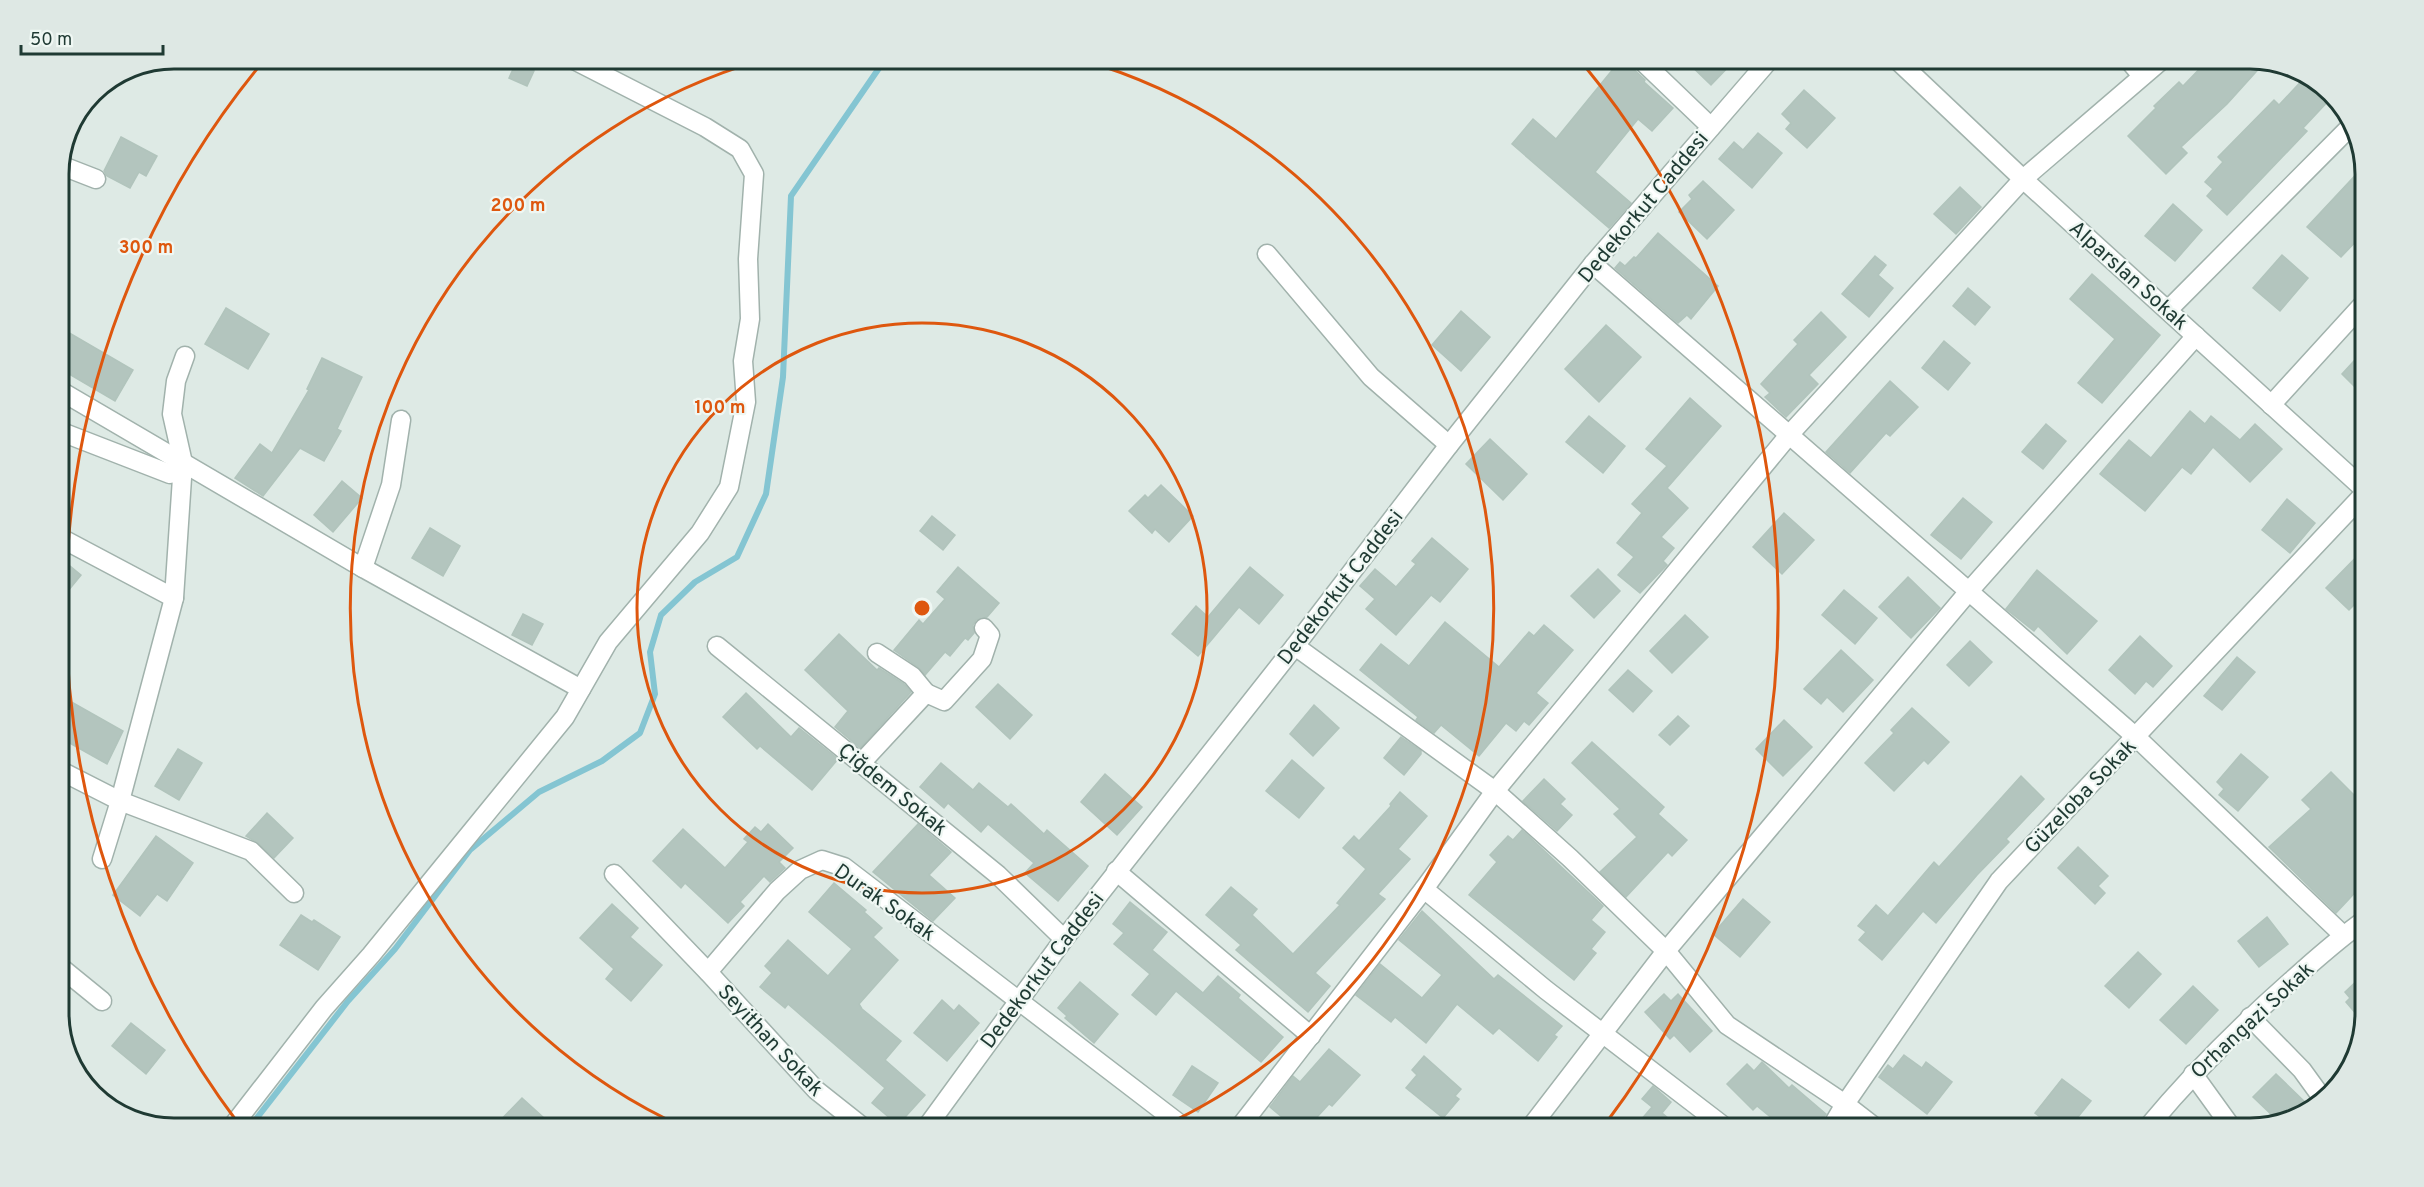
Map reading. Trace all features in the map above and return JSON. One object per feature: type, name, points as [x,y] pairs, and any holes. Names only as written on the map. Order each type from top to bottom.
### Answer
[{"type":"street","points":[[239,1118],[324,1008],[371,955],[565,717],[608,642],[700,533],[729,487],[746,402],[743,361],[750,319],[748,259],[754,174],[740,149],[705,127],[592,69]]},
{"type":"street","points":[[1650,69],[1711,127]]},
{"type":"street","name":"Dedekorkut Caddesi","points":[[933,1118],[1116,871],[1295,646],[1449,445],[1593,264],[1761,69]]},
{"type":"street","name":"Alparslan Sokak","points":[[1907,69],[2023,179],[2355,482]]},
{"type":"street","points":[[2136,69],[2142,76]]},
{"type":"street","points":[[1247,1118],[1496,791],[1790,435],[2023,179],[2151,69]]},
{"type":"street","points":[[2168,310],[2345,132]]},
{"type":"street","points":[[69,169],[96,180]]},
{"type":"street","points":[[1267,254],[1371,377],[1449,445]]},
{"type":"street","points":[[1593,264],[1970,590],[2136,737],[2343,935]]},
{"type":"street","points":[[2271,405],[2355,313]]},
{"type":"street","points":[[1538,1118],[1666,951],[1970,590],[2196,336]]},
{"type":"street","points":[[102,859],[120,801],[174,598],[183,463],[172,414],[176,381],[185,356]]},
{"type":"street","points":[[69,396],[363,568],[581,689]]},
{"type":"street","points":[[363,568],[391,485],[401,420]]},
{"type":"street","points":[[69,435],[170,474],[183,463]]},
{"type":"street","name":"Güzeloba Sokak","points":[[1837,1118],[1999,880],[2355,502]]},
{"type":"street","points":[[69,542],[174,598]]},
{"type":"street","points":[[877,653],[912,676],[926,693],[944,701],[982,659],[990,635],[984,628]]},
{"type":"street","name":"Çiğdem Sokak","points":[[717,646],[998,875],[1064,939]]},
{"type":"street","points":[[1295,646],[1496,791],[1570,858],[1666,951],[1727,1025],[1863,1118]]},
{"type":"street","points":[[861,764],[926,693]]},
{"type":"street","points":[[69,775],[120,801],[251,851],[294,893]]},
{"type":"street","name":"Durak Sokak","points":[[708,972],[777,891],[800,870],[822,860],[844,867],[1020,1000]]},
{"type":"street","points":[[1116,871],[1311,1036]]},
{"type":"street","name":"Seyithan Sokak","points":[[614,874],[816,1090],[851,1118]]},
{"type":"street","points":[[1424,888],[1603,1035],[1713,1118]]},
{"type":"street","name":"Orhangazi Sokak","points":[[2156,1118],[2193,1074],[2250,1017],[2343,935],[2355,927]]},
{"type":"street","points":[[69,974],[102,1001]]},
{"type":"street","points":[[1020,1000],[1172,1118]]},
{"type":"street","points":[[2250,1017],[2302,1070],[2318,1093]]},
{"type":"street","points":[[2193,1074],[2225,1118]]},
{"type":"building","points":[[513,69],[534,71],[527,86],[509,78]]},
{"type":"building","points":[[1613,69],[1634,69],[1645,80],[1644,82],[1673,108],[1652,131],[1638,119],[1595,172],[1631,203],[1609,228],[1512,144],[1533,119],[1556,139]]},
{"type":"building","points":[[1694,69],[1726,69],[1711,85]]},
{"type":"building","points":[[2199,69],[2258,70],[2227,104],[2181,147],[2187,153],[2166,174],[2128,136],[2179,82],[2183,86]]},
{"type":"building","points":[[2300,82],[2327,103],[2303,128],[2307,131],[2227,215],[2207,196],[2213,189],[2205,182],[2223,162],[2218,157],[2274,100],[2279,105]]},
{"type":"building","points":[[1804,90],[1835,118],[1807,148],[1786,129],[1791,123],[1782,114]]},
{"type":"building","points":[[1758,133],[1782,153],[1752,188],[1719,159],[1734,142],[1743,150]]},
{"type":"building","points":[[121,137],[157,156],[146,176],[139,172],[130,188],[107,176],[104,171]]},
{"type":"building","points":[[2355,176],[2355,242],[2341,257],[2307,227]]},
{"type":"building","points":[[1703,181],[1734,210],[1707,239],[1679,212],[1692,199],[1689,195]]},
{"type":"building","points":[[1960,187],[1981,207],[1956,234],[1934,214]]},
{"type":"building","points":[[2173,204],[2202,230],[2175,261],[2145,236]]},
{"type":"building","points":[[1658,233],[1718,286],[1691,319],[1687,315],[1678,323],[1615,268],[1620,262],[1625,266],[1634,257],[1636,258]]},
{"type":"building","points":[[2282,255],[2308,278],[2280,311],[2253,288]]},
{"type":"building","points":[[1875,256],[1886,265],[1878,275],[1893,288],[1869,317],[1842,294]]},
{"type":"building","points":[[2092,274],[2160,335],[2102,403],[2078,383],[2115,339],[2070,299]]},
{"type":"building","points":[[1968,288],[1990,307],[1975,325],[1953,306]]},
{"type":"building","points":[[226,308],[269,334],[248,369],[205,344]]},
{"type":"building","points":[[1461,311],[1490,337],[1461,371],[1432,345]]},
{"type":"building","points":[[1821,312],[1846,337],[1809,375],[1818,384],[1786,417],[1765,397],[1770,393],[1761,384],[1798,344],[1794,340]]},
{"type":"building","points":[[1606,325],[1641,357],[1599,402],[1565,369]]},
{"type":"building","points":[[69,333],[133,370],[115,401],[69,374]]},
{"type":"building","points":[[1944,341],[1970,363],[1948,390],[1922,368]]},
{"type":"building","points":[[322,358],[362,377],[337,429],[341,431],[324,461],[300,448],[263,496],[235,478],[260,444],[272,453],[309,390],[307,389]]},
{"type":"building","points":[[2355,360],[2355,387],[2342,374]]},
{"type":"building","points":[[1890,381],[1918,407],[1890,436],[1886,433],[1850,473],[1826,452]]},
{"type":"building","points":[[1690,398],[1721,426],[1667,488],[1688,508],[1661,537],[1674,548],[1663,561],[1667,565],[1640,593],[1618,575],[1634,557],[1617,543],[1642,513],[1632,504],[1667,466],[1646,449]]},
{"type":"building","points":[[2190,411],[2205,424],[2211,416],[2240,440],[2255,424],[2282,449],[2250,482],[2213,447],[2191,474],[2182,467],[2145,511],[2100,474],[2129,440],[2151,458]]},
{"type":"building","points":[[1589,416],[1625,446],[1603,473],[1566,442]]},
{"type":"building","points":[[2046,424],[2066,441],[2043,469],[2022,452]]},
{"type":"building","points":[[1490,439],[1527,474],[1503,500],[1466,464]]},
{"type":"building","points":[[342,481],[362,498],[333,532],[314,515]]},
{"type":"building","points":[[1161,485],[1193,516],[1169,542],[1155,529],[1152,533],[1129,511],[1145,495],[1148,498]]},
{"type":"building","points":[[1963,498],[1992,522],[1961,559],[1931,535]]},
{"type":"building","points":[[2287,499],[2315,523],[2290,553],[2262,530]]},
{"type":"building","points":[[1784,513],[1814,540],[1782,574],[1753,547]]},
{"type":"building","points":[[932,516],[955,535],[943,550],[920,531]]},
{"type":"building","points":[[430,528],[460,546],[443,576],[412,558]]},
{"type":"building","points":[[1432,538],[1468,569],[1440,602],[1431,595],[1396,635],[1366,609],[1375,599],[1360,586],[1375,569],[1396,587],[1416,564],[1412,561]]},
{"type":"building","points":[[2355,558],[2355,604],[2349,610],[2326,588]]},
{"type":"building","points":[[69,565],[81,575],[69,590]]},
{"type":"building","points":[[958,567],[999,603],[987,617],[976,620],[973,625],[974,633],[968,640],[965,638],[950,656],[945,652],[925,675],[918,667],[894,650],[919,620],[923,624],[945,599],[937,592]]},
{"type":"building","points":[[1250,567],[1283,595],[1259,624],[1239,607],[1198,656],[1172,634],[1196,606],[1208,617]]},
{"type":"building","points":[[1598,569],[1620,591],[1594,618],[1571,596]]},
{"type":"building","points":[[2037,570],[2097,621],[2067,654],[2038,626],[2034,631],[2006,609]]},
{"type":"building","points":[[1908,577],[1940,608],[1911,638],[1879,607]]},
{"type":"building","points":[[1844,590],[1877,618],[1855,644],[1822,615]]},
{"type":"building","points":[[523,614],[543,624],[532,645],[512,635]]},
{"type":"building","points":[[1685,615],[1708,637],[1672,673],[1650,651]]},
{"type":"building","points":[[1445,622],[1499,667],[1529,632],[1534,636],[1544,625],[1573,650],[1536,693],[1548,703],[1529,725],[1524,721],[1516,731],[1506,723],[1479,756],[1441,725],[1434,733],[1416,720],[1418,717],[1360,670],[1381,644],[1409,666]]},
{"type":"building","points":[[839,634],[877,670],[879,668],[904,684],[911,692],[860,748],[835,727],[848,711],[805,670]]},
{"type":"building","points":[[2140,636],[2172,666],[2153,687],[2146,681],[2135,694],[2109,670]]},
{"type":"building","points":[[1970,641],[1992,662],[1969,686],[1947,665]]},
{"type":"building","points":[[1841,650],[1873,680],[1843,712],[1827,697],[1821,704],[1804,689]]},
{"type":"building","points":[[2237,657],[2255,672],[2222,710],[2204,696]]},
{"type":"building","points":[[1628,670],[1652,691],[1633,712],[1609,690]]},
{"type":"building","points":[[998,684],[1032,715],[1010,739],[976,707]]},
{"type":"building","points":[[746,693],[791,737],[799,728],[838,759],[812,790],[760,746],[757,749],[723,717]]},
{"type":"building","points":[[69,701],[123,731],[107,764],[69,743]]},
{"type":"building","points":[[1314,705],[1339,728],[1313,756],[1290,734]]},
{"type":"building","points":[[1912,708],[1949,742],[1928,764],[1924,760],[1894,791],[1865,763],[1894,733],[1891,730]]},
{"type":"building","points":[[1678,716],[1689,726],[1670,745],[1659,735]]},
{"type":"building","points":[[1784,720],[1812,747],[1783,776],[1756,749]]},
{"type":"building","points":[[1401,737],[1421,751],[1404,775],[1384,758]]},
{"type":"building","points":[[1592,742],[1664,807],[1658,814],[1687,840],[1672,856],[1668,852],[1626,897],[1600,872],[1637,837],[1614,814],[1620,809],[1572,763]]},
{"type":"building","points":[[178,749],[202,763],[179,800],[155,786]]},
{"type":"building","points":[[2241,754],[2268,777],[2238,811],[2219,795],[2224,789],[2217,782]]},
{"type":"building","points":[[1292,760],[1324,788],[1299,818],[1266,791]]},
{"type":"building","points":[[941,763],[973,790],[979,783],[1008,807],[1011,804],[1044,834],[1047,830],[1088,866],[1058,901],[1025,873],[1034,863],[988,824],[981,832],[948,803],[944,808],[920,787]]},
{"type":"building","points":[[2331,772],[2355,796],[2355,893],[2336,913],[2269,847],[2311,809],[2302,800]]},
{"type":"building","points":[[1105,774],[1142,807],[1117,835],[1081,802]]},
{"type":"building","points":[[2021,776],[2044,799],[2006,839],[2009,842],[1936,923],[1923,911],[1882,960],[1859,940],[1866,932],[1858,926],[1876,905],[1888,916],[1934,862],[1939,867]]},
{"type":"building","points":[[1544,779],[1565,799],[1560,804],[1572,815],[1557,831],[1523,801]]},
{"type":"building","points":[[1400,792],[1427,816],[1398,849],[1410,859],[1378,894],[1385,899],[1315,973],[1330,986],[1308,1012],[1236,950],[1241,945],[1206,915],[1231,887],[1257,909],[1252,915],[1293,954],[1340,905],[1337,903],[1366,869],[1343,848],[1354,836],[1359,841],[1391,806],[1390,804]]},
{"type":"building","points":[[267,813],[293,838],[274,858],[258,843],[246,836]]},
{"type":"building","points":[[768,824],[793,848],[779,862],[785,868],[770,882],[764,876],[740,902],[744,906],[728,923],[685,883],[681,888],[653,861],[683,829],[725,868],[748,842],[744,839],[755,827],[761,832]]},
{"type":"building","points":[[918,824],[951,852],[929,875],[955,898],[933,921],[873,872]]},
{"type":"building","points":[[1522,830],[1603,906],[1591,920],[1605,932],[1591,949],[1596,953],[1574,980],[1469,895],[1497,862],[1490,855],[1508,836],[1513,840]]},
{"type":"building","points":[[156,836],[193,863],[167,901],[157,894],[140,916],[113,895]]},
{"type":"building","points":[[2078,847],[2108,876],[2098,886],[2105,893],[2095,904],[2058,868]]},
{"type":"building","points":[[834,883],[866,910],[864,912],[882,928],[873,937],[898,960],[859,1004],[901,1041],[885,1060],[925,1095],[904,1118],[890,1118],[872,1103],[885,1088],[788,1004],[785,1008],[760,987],[772,973],[765,966],[788,940],[828,976],[852,949],[809,912]]},
{"type":"building","points":[[1743,899],[1770,922],[1740,957],[1713,934]]},
{"type":"building","points":[[1130,902],[1167,932],[1152,950],[1203,993],[1218,976],[1240,995],[1238,998],[1283,1037],[1261,1062],[1176,991],[1156,1015],[1132,995],[1150,974],[1114,944],[1124,933],[1113,924]]},
{"type":"building","points":[[612,904],[638,928],[630,937],[662,965],[631,1001],[606,979],[614,969],[580,938]]},
{"type":"building","points":[[1422,911],[1494,979],[1498,975],[1562,1026],[1554,1035],[1557,1037],[1538,1061],[1499,1028],[1493,1034],[1457,1004],[1426,1043],[1395,1017],[1391,1022],[1356,995],[1380,964],[1422,998],[1442,975],[1399,940]]},
{"type":"building","points":[[301,915],[312,922],[314,920],[340,937],[318,970],[280,945]]},
{"type":"building","points":[[2267,917],[2288,944],[2259,967],[2238,941]]},
{"type":"building","points":[[2138,952],[2161,974],[2129,1008],[2105,986]]},
{"type":"building","points":[[1080,982],[1118,1014],[1094,1043],[1065,1018],[1067,1016],[1058,1008]]},
{"type":"building","points":[[2355,982],[2355,1013],[2346,1002],[2350,998],[2345,992]]},
{"type":"building","points":[[2193,986],[2218,1010],[2186,1044],[2160,1020]]},
{"type":"building","points":[[1664,994],[1671,1001],[1678,994],[1712,1031],[1690,1052],[1674,1035],[1670,1039],[1645,1012]]},
{"type":"building","points":[[942,1000],[954,1011],[959,1005],[979,1023],[947,1061],[914,1033]]},
{"type":"building","points":[[131,1023],[165,1050],[146,1074],[112,1046]]},
{"type":"building","points":[[1329,1049],[1360,1075],[1332,1106],[1329,1104],[1316,1118],[1283,1118],[1270,1107],[1293,1076],[1300,1082]]},
{"type":"building","points":[[1904,1055],[1922,1068],[1926,1062],[1952,1082],[1927,1114],[1879,1077],[1888,1065],[1893,1069]]},
{"type":"building","points":[[1424,1056],[1461,1089],[1455,1096],[1459,1099],[1443,1118],[1406,1088],[1417,1075],[1412,1070]]},
{"type":"building","points":[[1762,1062],[1789,1088],[1792,1085],[1826,1114],[1823,1118],[1772,1118],[1757,1106],[1753,1110],[1727,1084],[1747,1064],[1754,1071]]},
{"type":"building","points":[[1192,1066],[1218,1083],[1198,1112],[1173,1095]]},
{"type":"building","points":[[2276,1074],[2305,1102],[2290,1110],[2272,1115],[2253,1097]]},
{"type":"building","points":[[2062,1079],[2091,1101],[2077,1118],[2042,1118],[2035,1113]]},
{"type":"building","points":[[1653,1086],[1671,1102],[1662,1113],[1668,1118],[1643,1118],[1652,1107],[1642,1099]]},
{"type":"building","points":[[522,1098],[544,1118],[503,1118]]},
{"type":"waterway","points":[[257,1118],[348,1001],[395,949],[470,850],[539,792],[602,761],[640,733],[655,694],[650,652],[661,615],[695,582],[737,557],[766,494],[783,377],[791,196],[878,69]]}]
